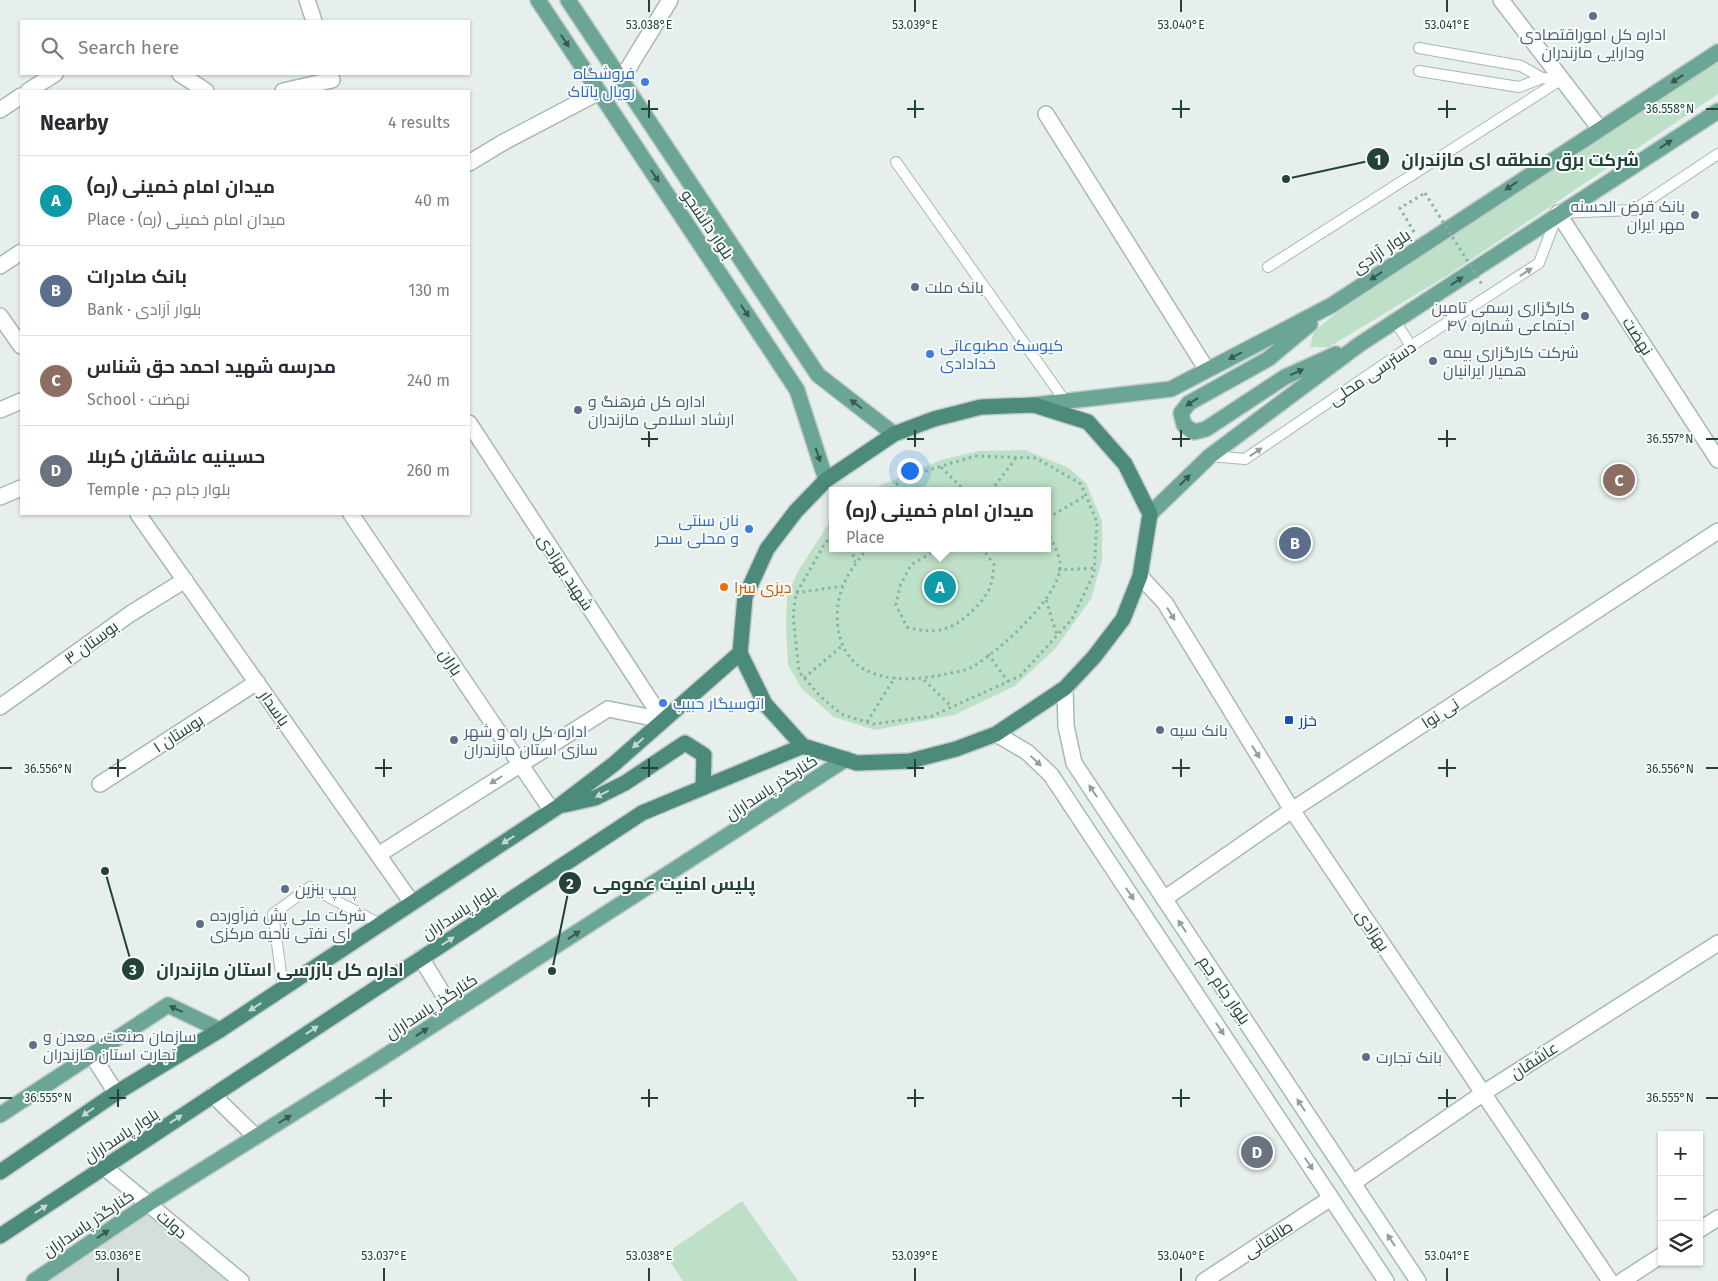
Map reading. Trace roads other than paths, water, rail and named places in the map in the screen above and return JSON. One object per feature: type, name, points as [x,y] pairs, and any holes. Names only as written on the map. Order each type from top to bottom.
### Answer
[{"type":"highway","points":[[1034,405],[1088,422],[1125,464],[1150,514],[1140,576],[1123,619],[1094,657],[1065,688],[996,734],[956,749],[910,761],[856,763],[802,746],[765,704],[740,653],[745,597],[767,549],[796,511],[826,480],[894,434],[934,419],[981,407],[1034,405]]},
{"type":"highway","name":"بلوار پاسداران","points":[[2,1167],[116,1092],[220,1030],[555,809],[614,764],[740,653]]},
{"type":"highway","points":[[555,809],[595,798],[625,783],[685,742],[704,755],[703,788]]},
{"type":"highway","name":"بلوار پاسداران","points":[[0,1236],[642,813],[802,746]]},
{"type":"main road","name":"بلوار دانشجو","points":[[538,0],[797,390],[826,480]]},
{"type":"main road","name":"بلوار دانشجو","points":[[568,0],[818,375],[894,434]]},
{"type":"main road","name":"بلوار آزادی","points":[[1034,405],[1171,389],[1208,370],[1332,305],[1718,52]]},
{"type":"main road","points":[[1150,514],[1210,456],[1360,344],[1558,213],[1718,111]]},
{"type":"main road","points":[[1332,305],[1268,359],[1189,403],[1181,413],[1184,425],[1194,432],[1200,432],[1285,377],[1360,344]]},
{"type":"main road","name":"کنارگذر پاسداران","points":[[34,1281],[148,1204],[454,1012],[846,759]]},
{"type":"main road","points":[[0,1115],[168,1005],[220,1030]]},
{"type":"street","points":[[307,0],[314,20]]},
{"type":"street","points":[[658,0],[661,15]]},
{"type":"street","points":[[621,80],[670,0]]},
{"type":"street","points":[[1501,0],[1600,128]]},
{"type":"street","points":[[30,90],[53,75]]},
{"type":"street","points":[[182,75],[204,90]]},
{"type":"street","points":[[287,90],[332,80],[330,75]]},
{"type":"street","points":[[470,162],[502,143],[599,92]]},
{"type":"street","points":[[0,110],[20,97]]},
{"type":"street","points":[[1046,114],[1208,370]]},
{"type":"street","name":"نهضت","points":[[1558,213],[1718,460]]},
{"type":"street","points":[[0,266],[20,253]]},
{"type":"street","points":[[0,316],[20,345]]},
{"type":"street","points":[[0,410],[20,402]]},
{"type":"street","name":"شهید بهزادی","points":[[470,425],[663,720]]},
{"type":"street","points":[[0,497],[20,488]]},
{"type":"street","name":"پاسدار","points":[[139,515],[412,903]]},
{"type":"street","name":"باران","points":[[352,515],[521,765],[555,809]]},
{"type":"street","name":"نی نوا","points":[[1164,899],[1292,810],[1718,531]]},
{"type":"street","name":"بهزادی","points":[[1140,576],[1165,604],[1292,810],[1610,1281]]},
{"type":"street","name":"بوستان ۳","points":[[0,707],[130,614],[185,580]]},
{"type":"street","name":"بوستان ۱","points":[[100,784],[257,682]]},
{"type":"street","name":"بلوار جام جم","points":[[1065,688],[1066,726],[1074,763],[1418,1281]]},
{"type":"street","points":[[378,855],[608,709],[663,720]]},
{"type":"street","name":"بلوار جام جم","points":[[996,734],[1027,752],[1051,776],[1386,1281]]},
{"type":"street","name":"عاشقان","points":[[1353,1183],[1484,1092],[1718,943]]},
{"type":"street","points":[[1178,967],[1200,953]]},
{"type":"street","points":[[421,958],[454,1012]]},
{"type":"street","points":[[92,1055],[116,1092]]},
{"type":"street","points":[[212,1096],[256,1137]]},
{"type":"street","name":"دولت","points":[[104,1167],[241,1281]]},
{"type":"street","name":"طالقانی","points":[[1204,1281],[1331,1198]]},
{"type":"street","points":[[1703,1227],[1718,1218]]},
{"type":"street","points":[[1622,1281],[1658,1258]]},
{"type":"lane","points":[[1419,48],[1521,66],[1542,78],[1562,80]]},
{"type":"lane","points":[[1419,71],[1519,87],[1542,78]]},
{"type":"lane","points":[[1268,267],[1562,80]]},
{"type":"lane","points":[[1558,213],[1634,210],[1718,154]]},
{"type":"lane","points":[[896,162],[1066,401]]},
{"type":"lane","name":"دسترسی محلی","points":[[1210,456],[1246,459],[1411,346],[1539,263],[1558,213]]},
{"type":"lane","points":[[1395,321],[1411,346]]},
{"type":"lane","points":[[283,988],[273,914],[310,887],[380,924]]},
{"type":"place","name":"اداره کل اموراقتصادی ودارایی مازندران","points":[[1593,16]]},
{"type":"place","name":"فروشگاه رویال یاتاک","points":[[645,82]]},
{"type":"place","name":"شرکت برق منطقه ای مازندران","points":[[1286,179]]},
{"type":"place","name":"بانک قرض الحسنه مهر ایران","points":[[1695,215]]},
{"type":"place","name":"بانک ملت","points":[[915,287]]},
{"type":"place","name":"کارگزاری رسمی تامین اجتماعی شماره ۴۷","points":[[1585,316]]},
{"type":"place","name":"کیوسک مطبوعاتی خدادادی","points":[[930,354]]},
{"type":"place","name":"شرکت کارگزاری بیمه همیار ایرانیان","points":[[1433,361]]},
{"type":"place","name":"اداره کل فرهنگ و ارشاد اسلامی مازندران","points":[[578,410]]},
{"type":"place","name":"مدرسه شهید احمد حق شناس","points":[[1619,480]]},
{"type":"place","name":"نان سنتی و محلی سحر","points":[[749,529]]},
{"type":"place","name":"بانک صادرات","points":[[1295,543]]},
{"type":"place","name":"دیزی سرا","points":[[724,587]]},
{"type":"place","name":"میدان امام خمینی (ره)","points":[[940,587]]},
{"type":"place","name":"اتوسیگار حبیب","points":[[663,703]]},
{"type":"place","name":"خزر","points":[[1289,720]]},
{"type":"place","name":"بانک سپه","points":[[1160,730]]},
{"type":"place","name":"اداره کل راه و شهر سازی استان مازندران","points":[[454,740]]},
{"type":"place","name":"اداره کل بازرسی استان مازندران","points":[[105,871]]},
{"type":"place","name":"پمپ بنزین","points":[[285,889]]},
{"type":"place","name":"شرکت ملی پش فرآورده ای نفتی ناحیه مرکزی","points":[[200,924]]},
{"type":"place","name":"پلیس امنیت عمومی","points":[[552,971]]},
{"type":"place","name":"سازمان صنعت، معدن و تجارت استان مازندران","points":[[33,1045]]},
{"type":"place","name":"بانک تجارت","points":[[1366,1057]]},
{"type":"place","name":"حسینیه عاشقان کربلا","points":[[1257,1152]]}]
